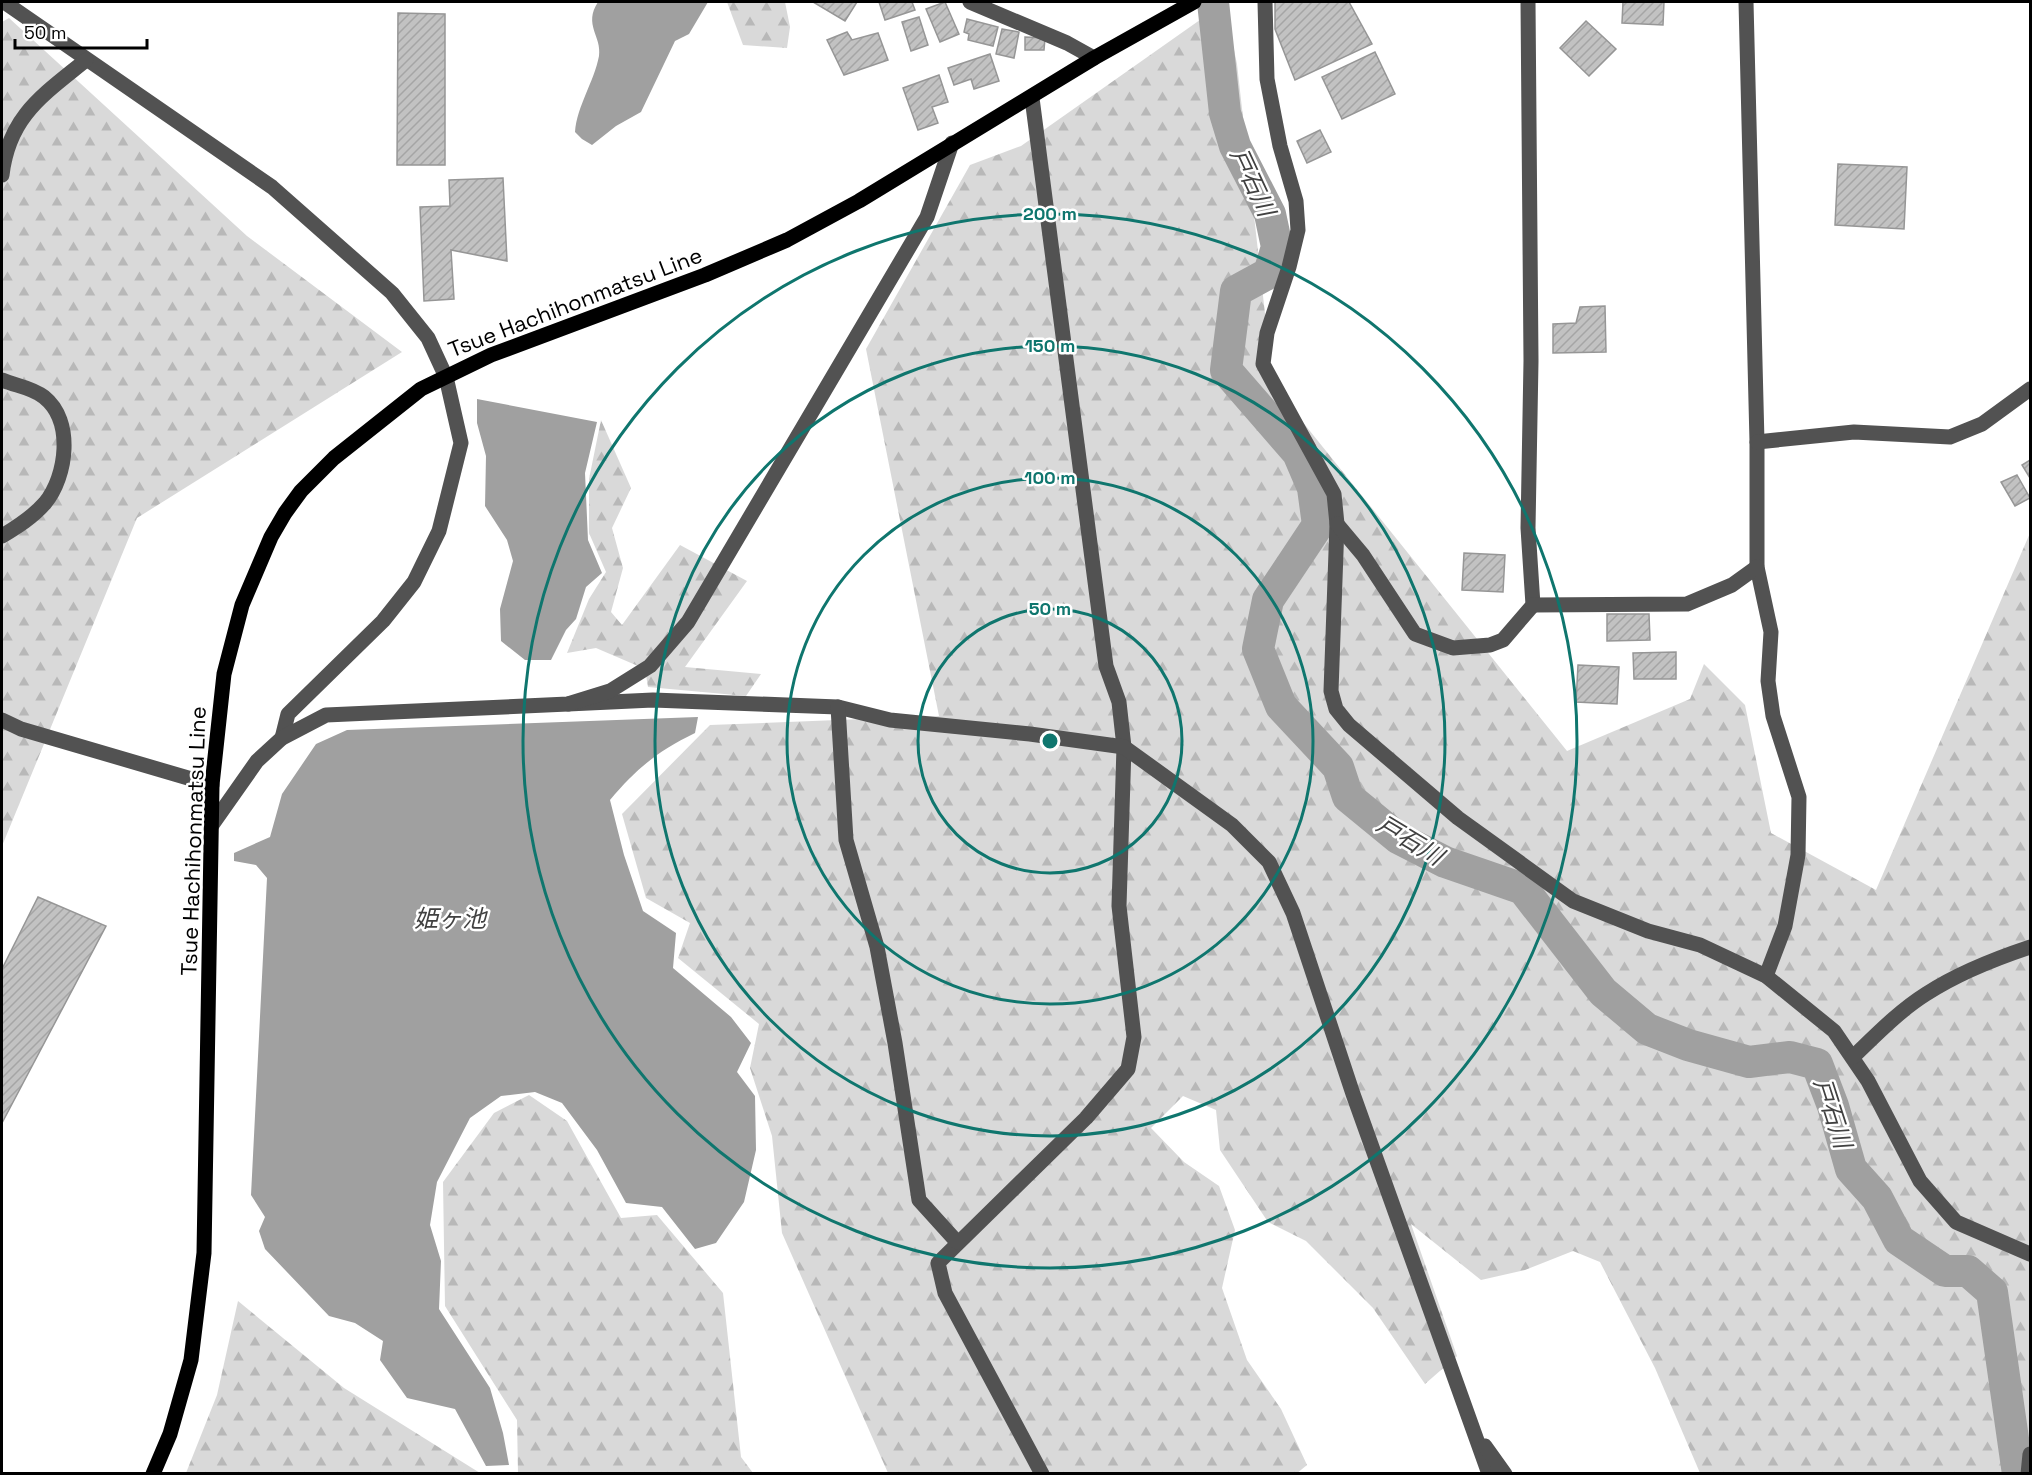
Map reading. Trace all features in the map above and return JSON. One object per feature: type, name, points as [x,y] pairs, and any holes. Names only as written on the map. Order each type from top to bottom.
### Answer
[{"type":"main road","name":"Tsue Hachihonmatsu Line","points":[[153,1473],[170,1434],[191,1360],[204,1253],[212,785],[224,674],[242,605],[271,537],[301,491],[334,458],[392,409],[421,389],[491,355],[705,275],[787,240],[859,201],[952,143],[1032,98],[1094,58],[1194,2]]},
{"type":"street","points":[[970,2],[986,5],[1094,58]]},
{"type":"street","points":[[1265,2],[1267,79],[1280,146],[1296,201],[1298,230],[1289,267],[1262,351],[1263,364],[1334,494],[1337,524],[1331,691],[1336,709],[1348,725],[1458,818],[1573,901],[1648,931],[1700,945],[1766,975],[1834,1031],[1853,1057],[1920,1181],[1956,1222],[2031,1254]]},
{"type":"street","points":[[1337,524],[1362,555],[1414,634],[1453,648],[1490,645],[1503,640],[1533,605],[1528,528],[1531,361],[1528,2]]},
{"type":"street","points":[[1746,2],[1757,442],[1756,567],[1771,632],[1768,681],[1773,716],[1799,797],[1798,855],[1785,926],[1766,975]]},
{"type":"street","points":[[5,3],[272,188],[392,292],[428,338],[446,376],[461,443],[439,531],[414,582],[383,621],[288,714],[282,738]]},
{"type":"street","points":[[2,175],[3,160],[25,112],[86,60]]},
{"type":"street","points":[[1032,98],[1106,666],[1119,702],[1124,747],[1119,906],[1134,1037],[1128,1069],[1086,1118],[938,1263],[945,1293],[1042,1473]]},
{"type":"street","points":[[568,704],[610,691],[650,666],[688,622],[927,217],[952,143]]},
{"type":"street","points":[[2,380],[29,388],[45,398],[61,422],[64,446],[62,465],[46,502],[25,522],[2,536]]},
{"type":"street","points":[[1757,442],[1854,432],[1950,437],[1982,424],[2031,389]]},
{"type":"street","points":[[1533,605],[1687,604],[1732,585],[1756,567]]},
{"type":"street","points":[[212,825],[257,761],[282,738],[326,715],[653,700],[838,707],[890,720],[1124,747],[1232,825],[1269,862],[1293,914],[1353,1094],[1489,1473]]},
{"type":"street","points":[[838,707],[846,840],[877,947],[895,1043],[919,1200],[957,1242]]},
{"type":"street","points":[[2,720],[21,729],[212,785]]},
{"type":"street","points":[[1853,1057],[1886,1024],[1925,994],[1993,960],[2031,947]]},
{"type":"street","points":[[1474,1432],[1505,1473]]},
{"type":"street","points":[[2028,1473],[2031,1454]]},
{"type":"green space","points":[[727,2],[785,2],[790,27],[787,48],[743,45]]},
{"type":"green space","points":[[1224,3],[1237,64],[1273,385],[1567,751],[1690,699],[1704,664],[1745,705],[1771,833],[1876,890],[2030,533],[2030,1473],[1700,1473],[1655,1368],[1600,1262],[1573,1251],[1525,1270],[1481,1280],[1411,1224],[1457,1356],[1425,1384],[1373,1308],[1306,1241],[1268,1222],[1220,1150],[1216,1110],[1183,1096],[1151,1128],[1184,1162],[1219,1186],[1235,1230],[1222,1288],[1247,1360],[1281,1409],[1307,1465],[1296,1474],[888,1473],[782,1233],[772,1136],[750,1068],[759,1024],[678,958],[690,923],[646,898],[622,814],[710,725],[939,716],[866,349],[970,165],[1021,146]]},
{"type":"green space","points":[[9,18],[247,236],[402,352],[137,518],[2,846],[2,22]]},
{"type":"green space","points":[[601,420],[631,488],[612,528],[623,568],[611,612],[622,625],[680,545],[747,581],[685,667],[761,674],[746,696],[648,687],[645,669],[596,648],[567,653],[589,599],[606,572],[589,533],[589,479]]},
{"type":"green space","points":[[529,1095],[567,1121],[621,1218],[657,1215],[723,1293],[741,1457],[753,1473],[518,1473],[517,1420],[445,1306],[443,1182],[494,1113]]},
{"type":"green space","points":[[238,1301],[344,1388],[480,1473],[186,1473],[217,1395]]},
{"type":"water","points":[[598,2],[708,2],[689,34],[675,41],[641,112],[616,126],[592,145],[575,132],[576,122],[599,56],[592,17]]},
{"type":"water","points":[[477,399],[597,422],[585,473],[588,540],[602,573],[586,587],[576,619],[566,630],[551,660],[525,660],[501,641],[500,609],[513,561],[507,540],[485,506],[486,456],[477,423]]},
{"type":"water","name":"姫ヶ池","points":[[698,717],[695,733],[649,761],[610,800],[624,855],[643,911],[676,933],[673,968],[731,1017],[751,1043],[737,1072],[755,1096],[756,1150],[744,1202],[716,1243],[695,1249],[662,1207],[626,1203],[597,1150],[562,1103],[535,1092],[501,1096],[470,1118],[437,1182],[430,1225],[441,1261],[439,1309],[490,1388],[503,1433],[509,1465],[486,1466],[455,1409],[407,1398],[380,1360],[383,1341],[355,1323],[329,1316],[265,1249],[259,1231],[265,1217],[251,1195],[267,878],[256,865],[234,861],[234,853],[270,837],[282,794],[316,744],[347,730]]},
{"type":"building","points":[[813,2],[857,2],[845,21]]},
{"type":"building","points":[[879,2],[912,2],[915,10],[885,20]]},
{"type":"building","points":[[945,2],[959,34],[940,42],[926,9]]},
{"type":"building","points":[[1275,2],[1349,2],[1372,44],[1295,80],[1275,29]]},
{"type":"building","points":[[1623,2],[1664,2],[1663,25],[1622,23]]},
{"type":"building","points":[[398,13],[445,14],[445,165],[397,165]]},
{"type":"building","points":[[919,17],[928,45],[911,51],[902,22]]},
{"type":"building","points":[[967,19],[998,27],[993,46],[968,40],[969,34],[964,32]]},
{"type":"building","points":[[1586,21],[1616,49],[1589,76],[1560,48]]},
{"type":"building","points":[[1002,29],[1019,32],[1014,58],[996,54]]},
{"type":"building","points":[[847,32],[852,40],[878,33],[888,60],[844,75],[827,40]]},
{"type":"building","points":[[1025,37],[1045,38],[1044,50],[1025,50]]},
{"type":"building","points":[[1375,52],[1395,94],[1342,119],[1322,77]]},
{"type":"building","points":[[990,54],[999,81],[974,89],[971,79],[954,85],[948,68]]},
{"type":"building","points":[[939,75],[948,102],[932,107],[938,123],[918,130],[903,88]]},
{"type":"building","points":[[1320,130],[1331,152],[1307,163],[1297,141]]},
{"type":"building","points":[[1838,164],[1907,167],[1904,229],[1835,225]]},
{"type":"building","points":[[503,178],[507,261],[451,250],[454,299],[424,301],[420,207],[450,206],[449,180]]},
{"type":"building","points":[[1605,306],[1606,352],[1553,353],[1553,324],[1576,323],[1580,307]]},
{"type":"building","points":[[2030,460],[2030,478],[2022,465]]},
{"type":"building","points":[[2017,475],[2030,498],[2015,506],[2001,482]]},
{"type":"building","points":[[1464,553],[1505,555],[1503,592],[1462,590]]},
{"type":"building","points":[[1607,614],[1649,614],[1650,640],[1607,641]]},
{"type":"building","points":[[1676,652],[1676,679],[1634,679],[1633,653]]},
{"type":"building","points":[[1578,665],[1619,667],[1617,704],[1576,702]]},
{"type":"building","points":[[38,897],[106,926],[2,1123],[2,969]]},
{"type":"waterway","name":"戸石川","points":[[1213,2],[1225,113],[1235,146],[1270,214],[1277,247],[1269,273],[1236,291],[1226,370],[1298,453],[1313,488],[1318,525],[1268,600],[1258,649],[1281,706],[1338,767],[1348,797],[1398,838],[1445,862],[1523,889],[1603,992],[1647,1029],[1688,1045],[1749,1062],[1790,1057],[1817,1064],[1833,1106],[1851,1169],[1877,1198],[1899,1240],[1945,1271],[1968,1271],[1992,1292],[2018,1474]]}]
